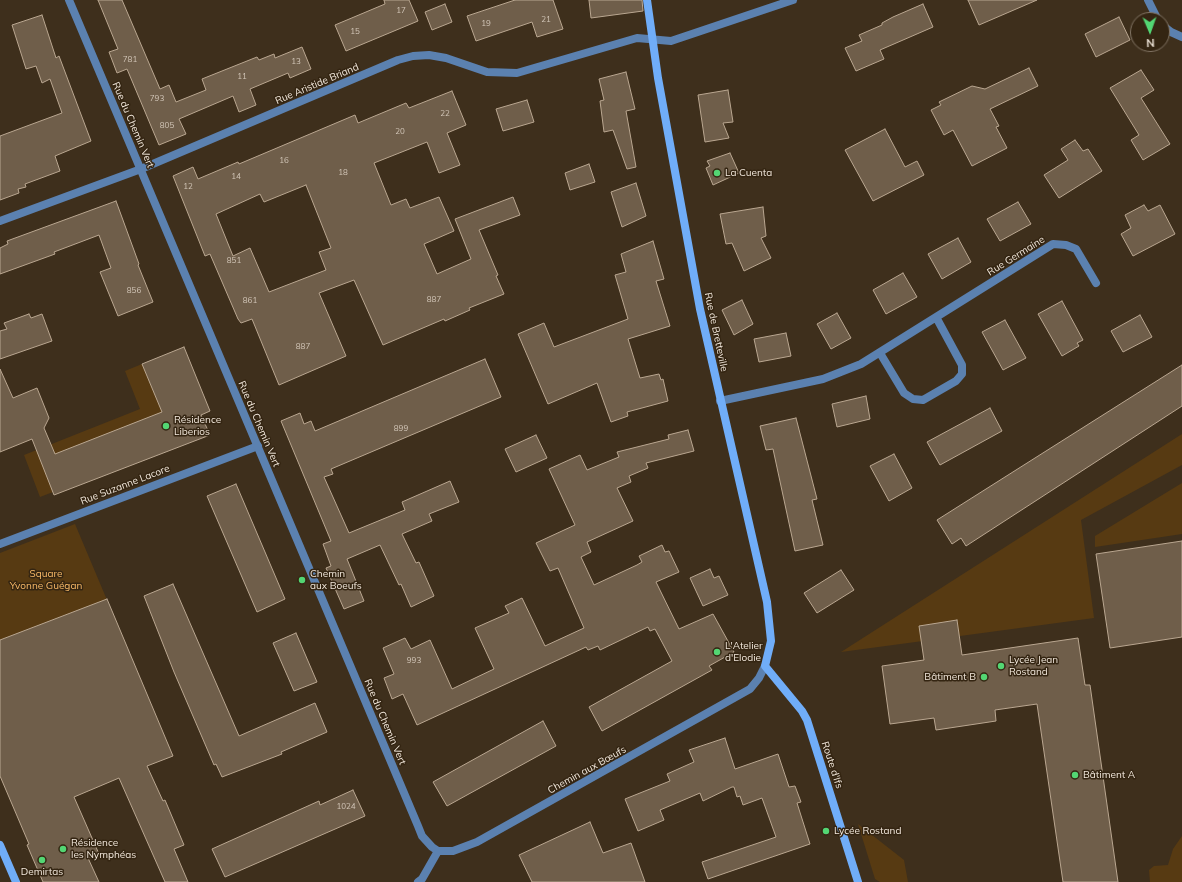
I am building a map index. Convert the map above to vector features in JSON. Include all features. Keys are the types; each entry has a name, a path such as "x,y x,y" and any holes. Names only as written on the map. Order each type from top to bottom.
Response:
{"main road":[{"name":"Rue de Bretteville","path":"647,0 652,39 700,309 767,602 771,642 765,666"},
{"name":"Route d'Ifs","path":"765,666 802,711 807,720 858,882"},
{"path":"0,845 16,882"}],"street":[{"name":"Rue du Chemin Vert","path":"69,0 418,826 427,842 438,851"},
{"name":"Rue Aristide Briand","path":"0,221 141,169 398,60 413,56 429,56 446,58 487,72 517,73 637,38 671,42 793,0"},
{"path":"1148,0 1154,12"},
{"path":"1170,31 1182,37"},
{"name":"Rue Germaine","path":"720,401 823,379 850,370 880,353 1053,244 1066,245 1076,249 1096,283"},
{"path":"880,353 904,393 913,398 923,400 956,381 962,374 962,364 936,318"},
{"name":"Rue Suzanne Lacore","path":"0,544 258,446"},
{"name":"Chemin aux Bœufs","path":"438,851 453,851 477,842 740,695 750,689 759,678 765,666"},
{"path":"418,882 422,879 438,851"}],"green space":[{"path":"142,364 162,412 53,492 40,497 24,455 140,409 125,371"},
{"path":"1182,434 1182,465 1081,520 1094,618 841,652"},
{"path":"1182,483 1182,534 1095,547 1095,536"},
{"name":"Square Yvonne Guégan","path":"75,524 107,600 0,640 0,553"},
{"path":"858,824 904,860 908,882 880,882 875,879"},
{"path":"1182,836 1182,882 1150,882 1149,870 1154,866 1168,865 1173,849"}],"building":[{"path":"98,0 122,0 160,89 169,85 176,102 206,90 202,79 257,57 259,60 274,54 275,58 302,47 311,69 290,78 288,73 250,89 256,105 239,112 233,96 179,119 186,134 159,145 127,69 117,73 109,52 118,49"},
{"path":"384,0 409,0 418,21 346,51 335,25 385,4"},
{"path":"515,0 553,0 563,29 537,37 532,22 476,41 467,16"},
{"path":"589,0 642,0 643,11 591,18"},
{"path":"968,0 1037,0 979,25"},
{"path":"445,4 452,22 432,30 425,12"},
{"path":"923,4 933,27 880,50 884,59 856,71 845,48 862,41 859,35 882,25 882,23 893,17"},
{"path":"42,15 56,58 59,56 91,141 55,156 60,171 25,184 26,187 18,189 19,193 0,200 0,136 62,113 50,79 42,83 36,66 26,69 12,25"},
{"path":"1119,17 1130,40 1096,57 1085,34"},
{"path":"1029,68 1038,86 990,109 999,126 996,127 1007,148 972,166 953,130 944,135 931,110 941,105 939,102 972,86 985,89"},
{"path":"1141,70 1154,90 1141,98 1170,144 1143,160 1131,140 1139,135 1110,88"},
{"path":"626,72 635,109 626,111 636,167 627,169 613,130 604,132 600,101 604,100 599,79"},
{"path":"728,90 733,122 723,123 729,138 705,142 698,95"},
{"path":"452,91 466,125 447,133 460,165 439,173 427,142 374,163 391,205 406,199 410,208 439,197 454,231 424,244 437,274 471,259 455,219 513,197 520,215 479,230 498,275 496,276 504,294 469,308 470,310 445,321 444,319 383,345 354,280 319,293 346,356 279,385 252,319 241,323 238,319 210,254 205,256 173,176 193,167 198,179 238,162 239,164 355,115 358,123 406,103 409,108","holes":["306,185 331,248 319,252 326,270 269,292 250,248 233,256 216,214 260,194 264,202"]},
{"path":"527,100 534,122 503,131 496,109"},
{"path":"885,129 905,167 917,161 924,175 873,201 845,150"},
{"path":"1075,140 1083,151 1088,149 1102,171 1059,198 1044,175 1068,160 1061,149"},
{"path":"730,153 739,173 713,185 706,168 710,166 707,161"},
{"path":"589,164 595,182 570,190 565,173"},
{"path":"636,183 646,216 622,227 611,192"},
{"path":"116,201 139,264 138,265 153,302 118,316 100,272 111,268 99,235 54,252 55,254 0,274 0,248 8,244 7,241"},
{"path":"1018,202 1031,224 1000,241 987,219"},
{"path":"1144,205 1148,211 1160,205 1175,234 1133,256 1121,234 1131,228 1125,215"},
{"path":"763,207 766,236 761,238 771,258 744,271 732,243 726,244 720,214"},
{"path":"958,238 971,262 942,279 928,254"},
{"path":"653,241 664,279 656,281 670,326 628,339 640,378 659,374 661,380 663,379 668,401 627,412 628,416 611,422 597,383 548,404 518,334 544,323 554,347 628,319 615,275 626,272 621,254"},
{"path":"903,273 917,297 886,314 873,290"},
{"path":"742,300 753,324 734,335 722,310"},
{"path":"1062,301 1083,340 1077,343 1079,346 1062,356 1038,314"},
{"path":"837,313 851,338 831,349 817,324"},
{"path":"29,314 31,318 42,314 52,341 0,359 0,331 7,329 4,323"},
{"path":"1140,315 1152,337 1123,352 1111,331"},
{"path":"1005,320 1026,358 1003,370 982,332"},
{"path":"786,333 791,356 759,362 754,339"},
{"name":"Résidence Liberios","path":"184,347 210,411 201,415 210,435 54,495 32,439 0,452 0,369 13,398 37,388 49,418 44,428 55,454 162,412 142,364"},
{"path":"485,359 501,397 331,469 333,474 324,477 349,533 405,510 402,502 450,481 459,502 429,514 432,521 402,534 416,563 419,562 434,596 411,607 401,584 399,585 380,545 347,559 364,601 344,609 326,568 331,566 323,544 331,541 281,421 300,413 304,424 311,421 315,431"},
{"path":"1182,365 1182,406 966,546 961,538 952,544 937,520"},
{"path":"866,396 870,419 837,427 832,404"},
{"path":"990,408 1002,431 940,465 927,442"},
{"path":"796,418 817,499 812,500 823,545 795,551 773,449 766,450 760,426"},
{"path":"688,430 694,451 646,463 648,468 629,476 631,482 617,488 633,521 587,542 591,552 581,557 594,585 637,565 642,562 639,556 662,545 665,552 669,551 679,572 656,582 679,629 713,614 734,652 709,666 712,670 602,731 589,707 672,661 655,629 650,631 648,627 600,650 598,646 588,650 586,647 417,725 403,694 392,699 384,678 394,674 383,648 405,638 411,649 430,640 452,689 494,669 475,628 509,613 505,606 522,598 545,646 584,628 558,568 550,571 536,543 575,525 549,469 580,455 587,470 619,457 617,452 669,439 668,435"},
{"path":"536,435 547,458 516,472 505,449"},
{"path":"894,454 912,488 889,501 870,466"},
{"path":"236,484 285,599 257,612 207,496"},
{"path":"1182,541 1182,637 1110,648 1096,554"},
{"path":"710,569 714,578 719,576 728,595 703,606 690,578"},
{"path":"841,570 854,590 817,613 804,593"},
{"path":"173,584 239,736 315,703 327,732 281,752 282,754 222,777 216,764 214,765 174,672 144,596"},
{"path":"107,599 173,756 147,766 163,801 165,800 184,845 174,849 188,882 165,882 119,778 74,797 99,854 88,858 99,882 43,882 27,845 29,844 0,776 0,640"},
{"path":"957,620 962,655 1078,638 1085,685 1090,685 1118,882 1063,882 1037,704 995,710 996,721 936,730 934,718 890,724 882,666 924,660 919,626"},
{"path":"296,633 317,682 294,691 273,643"},
{"path":"543,721 556,746 447,806 433,782"},
{"path":"725,738 735,769 778,754 789,787 795,786 801,802 797,803 810,844 708,879 702,862 776,837 762,798 743,805 740,796 737,797 734,787 703,801 700,793 660,810 664,820 638,831 625,799 670,781 667,774 694,762 689,750"},
{"path":"353,790 365,816 225,877 212,849 319,801 320,805"},
{"path":"590,822 603,853 631,843 645,882 532,882 519,855"}],"place":[{"name":"La Cuenta","path":"717,173"},
{"name":"Résidence Liberios","path":"166,426"},
{"name":"Chemin aux Boeufs","path":"302,580"},
{"name":"L'Atelier d'Elodie","path":"717,652"},
{"name":"Lycée Jean Rostand","path":"1001,666"},
{"name":"Bâtiment B","path":"984,677"},
{"name":"Bâtiment A","path":"1075,775"},
{"name":"Lycée Rostand","path":"826,831"},
{"name":"Résidence les Nymphéas","path":"63,849"},
{"name":"Demirtas","path":"42,860"}]}
